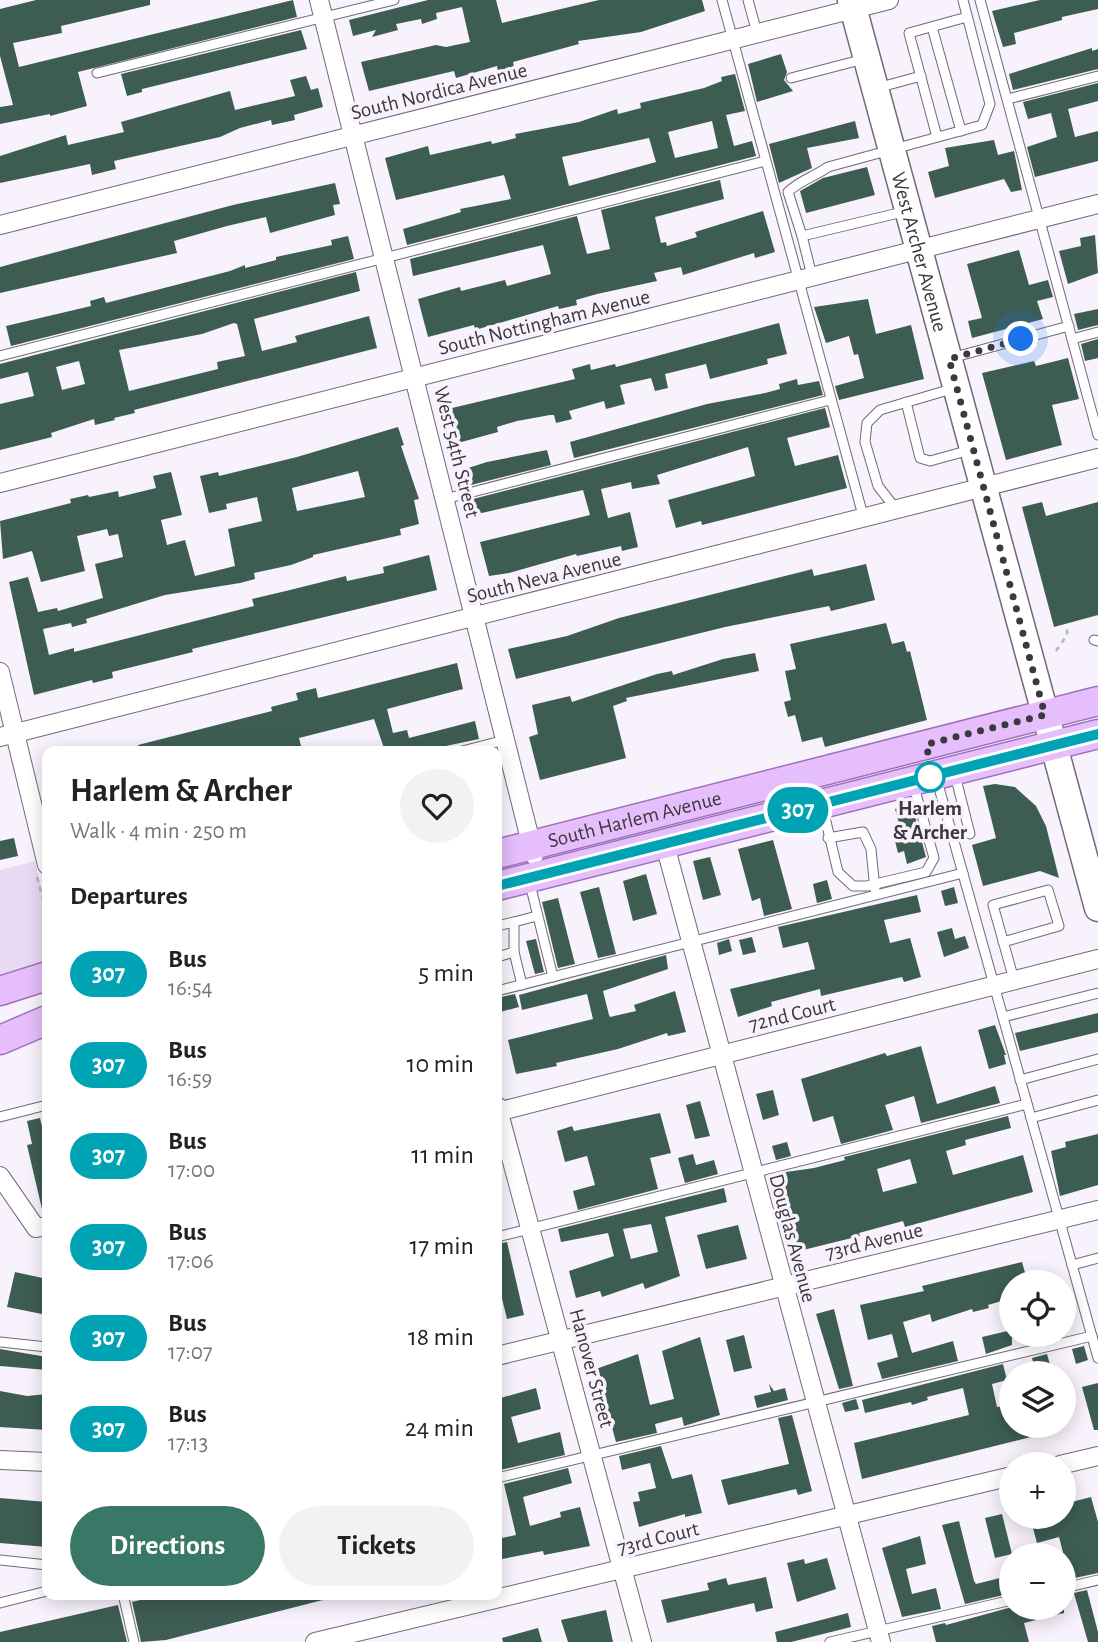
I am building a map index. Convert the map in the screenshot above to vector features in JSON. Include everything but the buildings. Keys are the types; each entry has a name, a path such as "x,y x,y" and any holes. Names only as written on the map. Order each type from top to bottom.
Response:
{"main road":[{"name":"West Archer Avenue","path":"853,5 1098,908"},
{"name":"South Harlem Avenue","path":"502,853 1098,701"},
{"name":"South Harlem Avenue","path":"502,885 1098,734"},
{"path":"0,991 42,978"},
{"path":"0,1040 42,1022"}],"street":[{"name":"South Nordica Avenue","path":"0,225 733,40 853,5 889,0"},
{"name":"West 54th Street","path":"321,9 531,845 534,877"},
{"name":"South Nottingham Avenue","path":"0,483 1098,204"},
{"name":"South Neva Avenue","path":"8,736 1098,458"},
{"path":"0,673 8,736 42,857"},
{"name":"Douglas Avenue","path":"665,845 879,1637"},
{"name":"72nd Court","path":"502,1109 1098,959"},
{"name":"Hanover Street","path":"502,1125 642,1642"},
{"path":"0,1176 42,1227"},
{"name":"73rd Avenue","path":"502,1355 1098,1210"},
{"path":"1076,1461 1098,1456"},
{"path":"0,1460 42,1461"},
{"name":"73rd Court","path":"502,1598 999,1479"},
{"name":"73rd Court","path":"315,1642 495,1600"}],"lane":[{"path":"97,73 321,9 394,0"},
{"path":"722,0 765,161 805,279 830,400 864,519"},
{"path":"748,0 757,33"},
{"path":"805,279 802,236 788,192 799,181 816,176 828,167 982,125 990,104 963,0"},
{"path":"979,0 1098,435"},
{"path":"937,137 909,33 967,17"},
{"path":"932,27 961,131"},
{"path":"791,78 867,58"},
{"path":"876,88 921,76"},
{"path":"1008,99 1098,76"},
{"path":"0,356 765,161"},
{"path":"802,236 909,210"},
{"path":"949,359 1069,327"},
{"path":"1072,339 1098,332"},
{"path":"897,510 878,486 865,432 873,414 957,387"},
{"path":"445,499 830,400"},
{"path":"906,402 920,458 930,461 973,449"},
{"path":"482,746 505,740"},
{"path":"934,776 970,834"},
{"path":"934,776 1098,1358"},
{"path":"822,804 838,872 853,886 874,885 926,872 934,862 934,776"},
{"path":"828,838 863,832 871,849 876,895"},
{"path":"502,990 963,873"},
{"path":"534,877 537,916 553,977"},
{"path":"1003,942 1059,926 1048,890 993,905 1003,942 1014,980"},
{"path":"502,925 537,916"},
{"path":"514,922 514,953 522,985"},
{"path":"502,956 514,953"},
{"path":"1003,1017 1098,993"},
{"path":"1020,1080 1098,1059"},
{"path":"1031,1118 1098,1100"},
{"path":"502,1236 1027,1104"},
{"path":"0,1117 42,1106"},
{"path":"1072,1265 1098,1258"},
{"path":"502,1477 1092,1336"},
{"path":"0,1342 42,1346"},
{"path":"0,1560 42,1564"},
{"path":"1076,1585 1098,1580"},
{"path":"0,1603 42,1592"},
{"path":"124,1600 134,1642"},
{"path":"830,1642 879,1637 999,1604"}],"path":[{"path":"1056,651 1067,635 1067,625"}],"shaded area":[{"path":"35,861 42,891 42,961 0,977 0,870"}],"bus line":[{"name":"307","path":"502,885 1098,734"}],"place":[{"name":"Harlem & Archer","path":"930,777"}],"route":[{"path":"930,777 927,744 1045,715 949,359 1021,339"}]}
